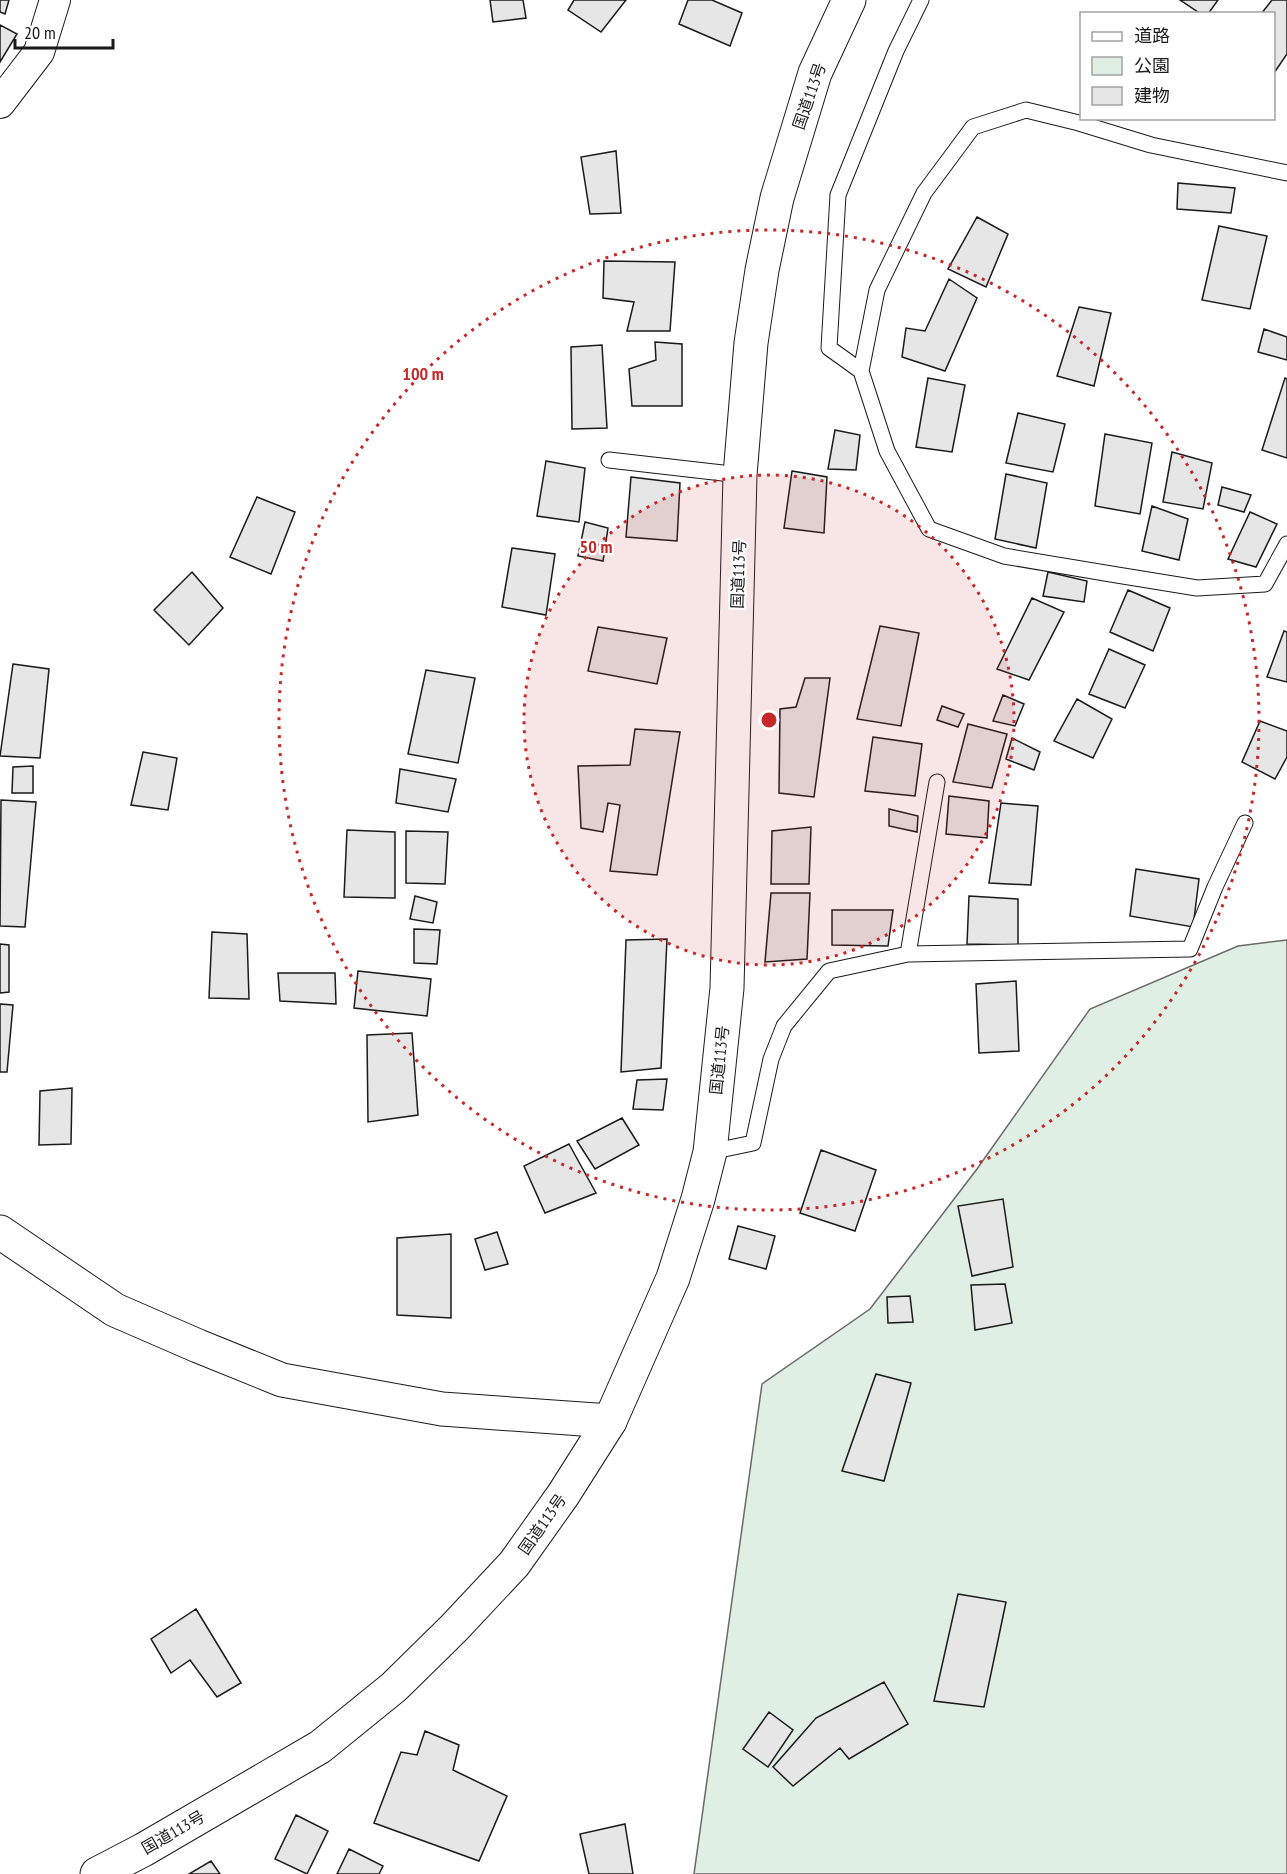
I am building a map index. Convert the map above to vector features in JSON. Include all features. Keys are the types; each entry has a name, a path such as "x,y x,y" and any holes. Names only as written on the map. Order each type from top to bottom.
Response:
{"main road":[{"name":"国道113号","path":"97,1874 143,1850 320,1747 394,1687 454,1628 514,1564 563,1496 610,1421 674,1278 710,1152 727,988 740,475 751,343 762,270 777,198 815,73 849,0"},
{"path":"0,1232 115,1311 282,1380 442,1409 610,1421"}],"street":[{"path":"0,103 39,52 55,0"}],"lane":[{"path":"861,371 829,348 838,195 896,51 921,0"},
{"path":"1287,173 1151,145 1026,110 973,127 924,193 877,290 861,371 887,451 929,529 1004,556 1197,588 1265,584 1287,544"},
{"path":"609,460 740,475"},
{"path":"908,954 937,782"},
{"path":"710,1152 753,1143 771,1059 784,1026 829,971 908,954 1190,949 1215,887 1245,823"}],"green space":[{"path":"1287,940 1287,1874 694,1874 762,1384 870,1309 977,1169 1090,1009 1238,946"}],"building":[{"path":"0,0 9,0 5,14 0,12"},
{"path":"490,0 523,0 526,18 493,22"},
{"path":"574,0 626,0 601,32 568,10"},
{"path":"688,0 712,0 742,13 730,46 679,24"},
{"path":"1180,0 1218,0 1209,12 1198,12"},
{"path":"1272,0 1287,0 1287,54 1275,72 1275,12 1263,12"},
{"path":"0,25 17,34 0,62"},
{"path":"616,151 621,213 590,214 581,157"},
{"path":"1178,183 1235,188 1231,213 1177,209"},
{"path":"977,217 1008,234 986,287 948,269"},
{"path":"1219,226 1267,236 1250,309 1202,300"},
{"path":"604,261 675,262 670,331 627,331 634,302 603,298"},
{"path":"949,279 977,298 945,371 902,357 906,328 925,331"},
{"path":"1079,307 1111,313 1094,386 1057,376"},
{"path":"1264,329 1287,337 1287,360 1258,352"},
{"path":"655,342 682,344 682,406 632,406 629,369 656,360"},
{"path":"602,345 607,428 572,429 571,347"},
{"path":"928,378 965,385 952,452 916,447"},
{"path":"1285,378 1287,379 1287,458 1262,450"},
{"path":"1018,413 1065,424 1053,472 1006,463"},
{"path":"835,430 860,435 856,470 828,469"},
{"path":"1105,434 1152,443 1140,514 1095,506"},
{"path":"1172,452 1212,463 1203,509 1163,502"},
{"path":"546,461 585,468 579,522 537,516"},
{"path":"792,471 827,477 824,533 784,528"},
{"path":"1006,474 1047,483 1036,548 995,539"},
{"path":"631,477 680,483 677,541 626,537"},
{"path":"1222,487 1251,495 1244,512 1218,505"},
{"path":"257,497 295,512 271,574 230,557"},
{"path":"1152,506 1188,519 1179,560 1142,551"},
{"path":"1250,512 1277,524 1256,567 1228,559"},
{"path":"585,522 608,528 603,561 578,556"},
{"path":"512,548 555,554 546,615 502,607"},
{"path":"192,572 223,608 189,645 154,610"},
{"path":"1048,572 1087,581 1084,602 1043,596"},
{"path":"1128,590 1170,608 1153,651 1110,632"},
{"path":"1032,598 1064,612 1029,680 997,669"},
{"path":"880,626 919,633 901,726 857,719"},
{"path":"598,627 667,638 657,684 588,671"},
{"path":"1284,631 1287,632 1287,682 1267,677"},
{"path":"1109,649 1145,665 1125,708 1089,694"},
{"path":"13,664 49,669 40,758 0,756"},
{"path":"426,670 475,678 458,763 408,754"},
{"path":"805,678 830,678 814,797 779,793 780,709 796,707"},
{"path":"1003,695 1024,704 1015,726 993,721"},
{"path":"1077,699 1112,719 1093,758 1054,741"},
{"path":"942,706 964,714 958,727 937,720"},
{"path":"1260,721 1287,731 1287,757 1275,779 1242,762"},
{"path":"968,724 1007,734 992,788 953,782"},
{"path":"635,729 680,732 657,875 610,871 620,805 608,803 603,832 581,828 578,766 630,765"},
{"path":"873,737 922,744 915,796 865,791"},
{"path":"1012,738 1040,752 1034,770 1006,759"},
{"path":"143,752 177,758 168,810 131,805"},
{"path":"33,766 33,793 12,793 13,767"},
{"path":"400,769 456,779 448,812 396,803"},
{"path":"949,796 989,801 987,838 946,834"},
{"path":"1,800 36,802 25,927 0,926"},
{"path":"1001,803 1038,806 1031,885 989,883"},
{"path":"889,809 918,816 917,832 889,826"},
{"path":"811,827 809,884 771,884 772,831"},
{"path":"347,830 395,832 395,898 344,897"},
{"path":"406,831 448,832 445,884 406,883"},
{"path":"1136,869 1199,879 1193,927 1130,916"},
{"path":"771,893 810,893 807,959 765,962"},
{"path":"415,896 437,902 433,923 410,919"},
{"path":"969,896 1018,899 1018,945 967,944"},
{"path":"832,910 893,910 888,946 832,945"},
{"path":"414,929 440,930 437,964 414,963"},
{"path":"212,932 247,934 249,999 209,998"},
{"path":"667,939 661,1068 621,1072 626,940"},
{"path":"0,944 9,945 9,992 0,993"},
{"path":"358,971 431,979 427,1016 354,1008"},
{"path":"278,973 335,973 336,1004 280,1001"},
{"path":"1016,981 1019,1051 979,1053 976,984"},
{"path":"0,1004 13,1005 7,1072 0,1072"},
{"path":"412,1033 418,1115 368,1122 367,1035"},
{"path":"667,1079 663,1110 633,1109 637,1080"},
{"path":"72,1088 71,1144 39,1145 40,1091"},
{"path":"622,1118 639,1145 595,1169 577,1141"},
{"path":"569,1144 596,1193 545,1213 524,1166"},
{"path":"821,1150 876,1170 855,1231 800,1213"},
{"path":"1003,1199 1013,1267 972,1276 958,1206"},
{"path":"738,1226 775,1236 766,1269 729,1259"},
{"path":"497,1232 508,1264 485,1270 475,1239"},
{"path":"451,1234 451,1318 397,1315 397,1238"},
{"path":"1005,1284 1012,1323 975,1330 971,1285"},
{"path":"910,1296 913,1322 888,1323 887,1297"},
{"path":"876,1374 911,1383 884,1481 842,1471"},
{"path":"958,1594 1006,1602 984,1707 934,1701"},
{"path":"196,1609 241,1683 217,1697 190,1660 171,1673 151,1639"},
{"path":"884,1682 908,1724 849,1759 840,1748 793,1786 773,1767 816,1718"},
{"path":"769,1712 793,1730 768,1767 743,1749"},
{"path":"425,1731 459,1745 453,1770 507,1796 479,1861 374,1823 401,1752 417,1755"},
{"path":"296,1815 328,1831 307,1874 275,1859"},
{"path":"625,1824 633,1874 589,1874 580,1834"},
{"path":"349,1849 383,1866 379,1874 337,1874"},
{"path":"211,1861 220,1874 189,1874"}]}
